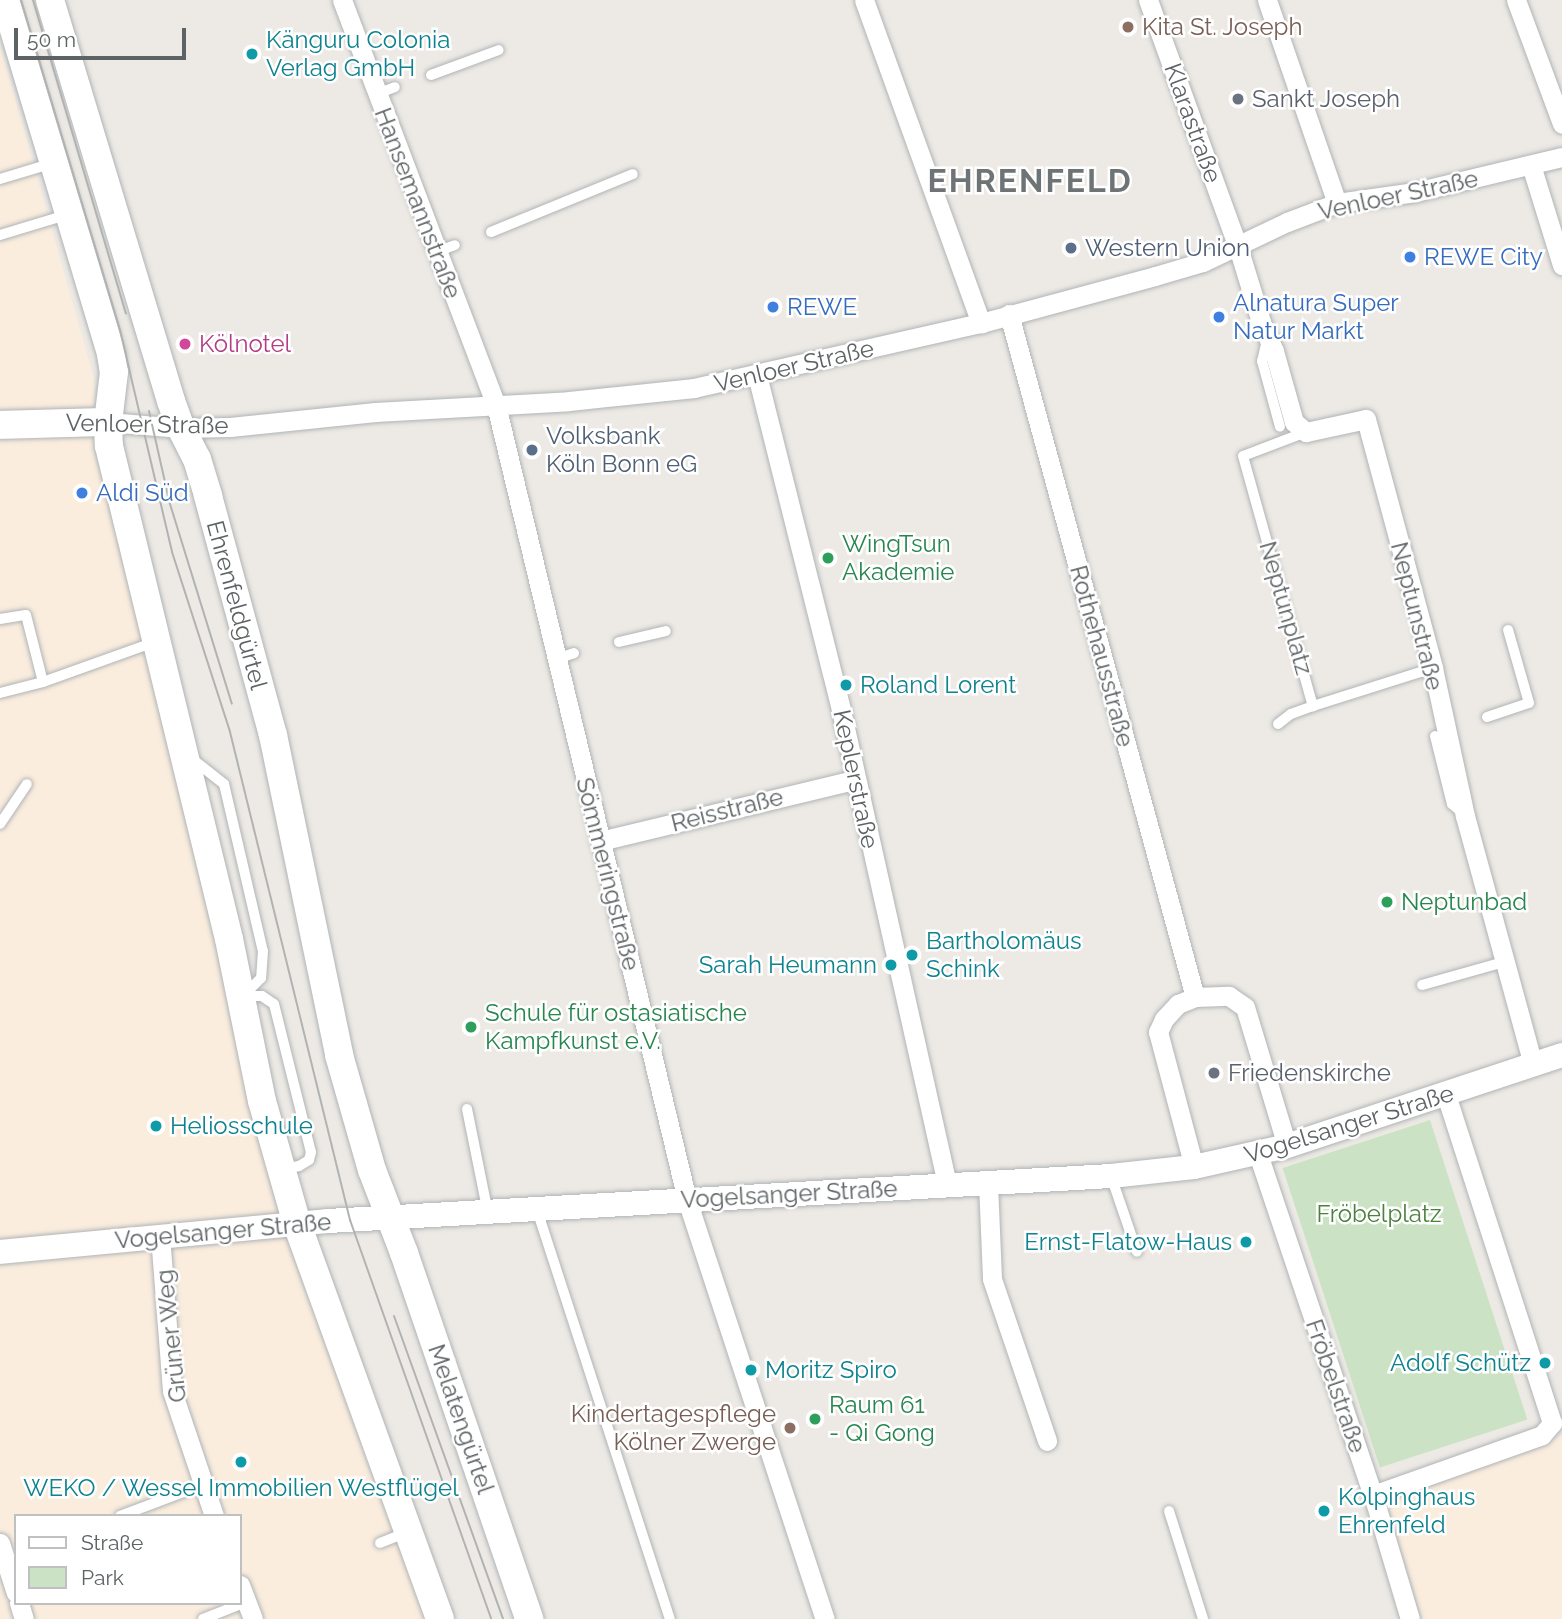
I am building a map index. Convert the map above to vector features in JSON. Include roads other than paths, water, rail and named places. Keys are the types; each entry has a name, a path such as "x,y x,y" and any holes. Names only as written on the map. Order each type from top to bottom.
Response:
{"main road":[{"path":"5,0 114,372 108,422 109,446 243,996 260,1092 297,1224 440,1619"},
{"name":"Ehrenfeldgürtel","path":"50,0 181,428 197,459 269,722 339,1055 372,1170 391,1220"},
{"name":"Venloer Straße","path":"0,425 108,422"},
{"name":"Melatengürtel","path":"391,1220 529,1619"}],"street":[{"name":"Hansemannstraße","path":"342,0 386,90 425,198 435,252 496,404"},
{"path":"864,0 981,323"},
{"name":"Klarastraße","path":"1148,0 1238,247"},
{"path":"1267,0 1337,203"},
{"path":"1516,0 1562,124"},
{"name":"Venloer Straße","path":"108,422 181,428 230,427 375,412 632,396 694,388 981,323 1155,276 1238,247 1287,222 1337,203 1415,192 1562,157"},
{"path":"1531,165 1562,265"},
{"path":"1238,247 1267,340 1274,351 1294,422 1306,432"},
{"name":"Rothehausstraße","path":"1009,314 1195,998"},
{"name":"Keplerstraße","path":"757,375 841,710 854,779 947,1185"},
{"name":"Sömmeringstraße","path":"496,404 565,656 600,841 687,1200 825,1619"},
{"name":"Neptunstraße","path":"1306,432 1366,419 1433,668 1465,816 1533,1065"},
{"name":"Reisstraße","path":"600,841 854,779"},
{"path":"1194,1167 1158,1032 1164,1019 1178,1004 1195,998 1229,996 1245,1007 1287,1146"},
{"name":"Vogelsanger Straße","path":"0,1252 297,1224 1111,1176 1194,1167 1287,1146 1562,1055"},
{"path":"1373,1495 1542,1436 1552,1423 1446,1094"},
{"name":"Fröbelstraße","path":"1258,1154 1373,1495 1410,1619"},
{"path":"988,1183 992,1279 1047,1441"},
{"name":"Grüner Weg","path":"160,1235 172,1391 213,1514"},
{"path":"2,1553 14,1593"}],"lane":[{"path":"431,75 499,50"},
{"path":"0,179 53,163"},
{"path":"491,232 633,174"},
{"path":"0,235 68,214"},
{"path":"435,252 455,245"},
{"path":"1267,340 1262,361 1280,427"},
{"name":"Neptunplatz","path":"1306,432 1243,456 1313,706 1433,668"},
{"path":"0,619 26,615 43,682"},
{"path":"1487,717 1529,703 1508,630"},
{"path":"619,642 666,631"},
{"path":"0,693 43,682 128,649 156,635"},
{"path":"1278,724 1291,714 1313,706"},
{"path":"0,824 27,785"},
{"path":"1422,985 1504,962"},
{"path":"467,1109 488,1213"},
{"path":"1111,1176 1137,1252"},
{"path":"537,1209 670,1619"},
{"path":"125,1514 202,1485"},
{"path":"1169,1511 1203,1619"},
{"path":"380,1543 408,1532"},
{"path":"203,1619 238,1605"}],"tram line":[{"path":"21,0 120,330 172,552 230,732 350,1220 491,1619"},
{"path":"33,0 126,313"},
{"path":"149,411 170,504 232,704"},
{"path":"394,1316 503,1619"}],"place":[{"name":"Kita St. Joseph","path":"1128,27"},
{"name":"Känguru Colonia Verlag GmbH","path":"252,54"},
{"name":"Sankt Joseph","path":"1238,99"},
{"name":"Western Union","path":"1071,248"},
{"name":"REWE City","path":"1410,257"},
{"name":"REWE","path":"773,307"},
{"name":"Alnatura Super Natur Markt","path":"1219,317"},
{"name":"Kölnotel","path":"185,344"},
{"name":"Volksbank Köln Bonn eG","path":"532,450"},
{"name":"Aldi Süd","path":"82,493"},
{"name":"WingTsun Akademie","path":"828,558"},
{"name":"Roland Lorent","path":"846,685"},
{"name":"Neptunbad","path":"1387,902"},
{"name":"Bartholomäus Schink","path":"912,955"},
{"name":"Sarah Heumann","path":"891,965"},
{"name":"Schule für ostasiatische Kampfkunst e.V.","path":"471,1027"},
{"name":"Friedenskirche","path":"1214,1073"},
{"name":"Heliosschule","path":"156,1126"},
{"name":"Ernst-Flatow-Haus","path":"1246,1242"},
{"name":"Adolf Schütz","path":"1545,1363"},
{"name":"Moritz Spiro","path":"751,1370"},
{"name":"Raum 61 - Qi Gong","path":"815,1419"},
{"name":"Kindertagespflege Kölner Zwerge","path":"790,1428"},
{"name":"WEKO / Wessel Immobilien Westflügel","path":"241,1462"},
{"name":"Kolpinghaus Ehrenfeld","path":"1324,1511"}],"district":[{"name":"EHRENFELD","path":"1030,181"}],"park label":[{"name":"Fröbelplatz","path":"1379,1214"}]}
